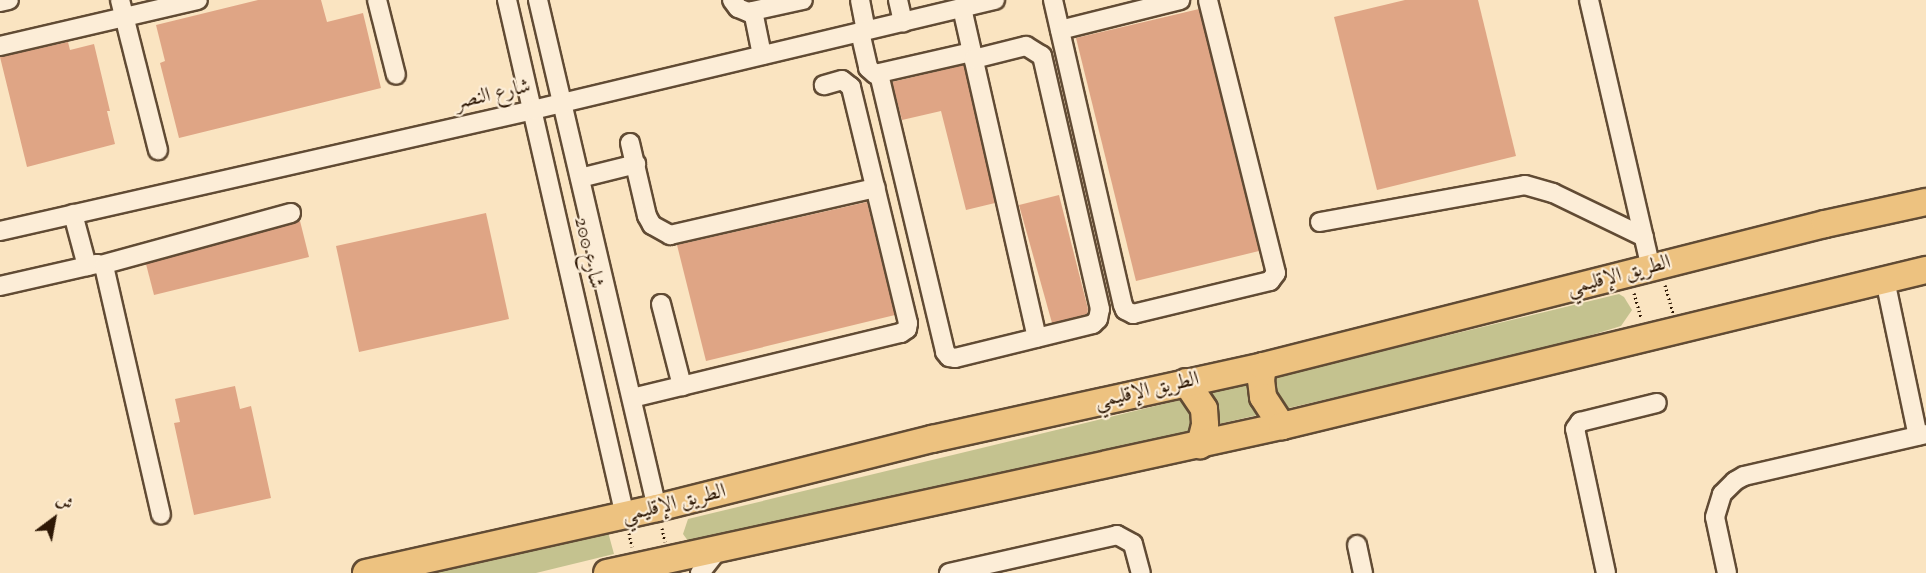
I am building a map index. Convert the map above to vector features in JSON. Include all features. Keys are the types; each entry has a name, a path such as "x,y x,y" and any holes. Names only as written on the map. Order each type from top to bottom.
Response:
{"highway":[{"name":"الطريق الإقليمي","path":"366,573 625,516 932,440 1263,366 1646,269 1926,202"},
{"path":"607,573 1200,445 1926,270"},
{"path":"1263,366 1261,380 1263,397 1282,426"},
{"path":"1186,382 1204,409 1205,425 1200,445"}],"street":[{"path":"0,2 9,0"},
{"path":"0,46 123,9 198,0"},
{"path":"377,0 396,75"},
{"name":"شارع 200","path":"507,0 625,516"},
{"name":"شارع 200","path":"538,0 657,508"},
{"path":"732,0 742,11 753,11 803,0"},
{"path":"860,0 868,68 879,74 1026,46 1037,50 1042,56 1100,309 1098,319 1092,324 955,358 947,355 879,74"},
{"path":"898,0 903,22"},
{"name":"شارع النصر","path":"0,231 533,110 995,0"},
{"path":"1053,0 1123,305 1130,313 1270,281 1276,273 1208,0"},
{"path":"1060,30 1180,0"},
{"path":"1589,0 1644,237 1646,269"},
{"path":"962,8 1037,338"},
{"path":"123,9 158,150"},
{"path":"753,11 762,55"},
{"path":"632,399 901,333 907,329 908,323 851,87 842,80 824,85"},
{"path":"630,143 647,216 652,225 670,235 876,188"},
{"path":"580,178 636,164"},
{"path":"1320,222 1525,185 1552,193 1644,237"},
{"path":"0,286 94,265 291,213"},
{"path":"73,214 94,265 106,272 162,515"},
{"path":"1727,573 1715,517 1722,494 1735,481 1744,476 1922,435 1885,280"},
{"path":"661,304 682,386"},
{"path":"1606,573 1575,429 1580,422 1657,403"},
{"path":"950,573 1117,535 1133,544 1142,573"},
{"path":"1357,545 1364,573"},
{"path":"700,573 719,549"}],"path":[{"path":"1646,269 1677,330"},
{"path":"1646,269 1646,337"},
{"path":"657,508 669,560"},
{"path":"625,516 637,567"}],"shaded area":[{"path":"1619,294 1624,297 1632,310 1621,326 1546,349 691,545 683,534 688,519"},
{"path":"608,532 614,554 536,573 430,573"}],"building":[{"path":"258,0 321,0 327,22 363,13 381,88 179,138 160,63 165,61 156,25"},
{"path":"1405,0 1478,0 1516,156 1377,190 1334,17"},
{"path":"1199,9 1259,251 1136,281 1076,38"},
{"path":"68,42 70,50 94,44 110,111 107,111 115,144 27,167 0,57"},
{"path":"964,65 995,203 966,210 941,111 902,120 892,82"},
{"path":"1059,195 1088,309 1087,314 1052,323 1019,205"},
{"path":"867,202 895,315 706,361 677,245"},
{"path":"486,213 509,319 359,352 336,246"},
{"path":"300,221 309,257 154,295 146,264"},
{"path":"235,386 240,409 251,406 271,498 194,515 174,423 180,422 175,399"}]}
